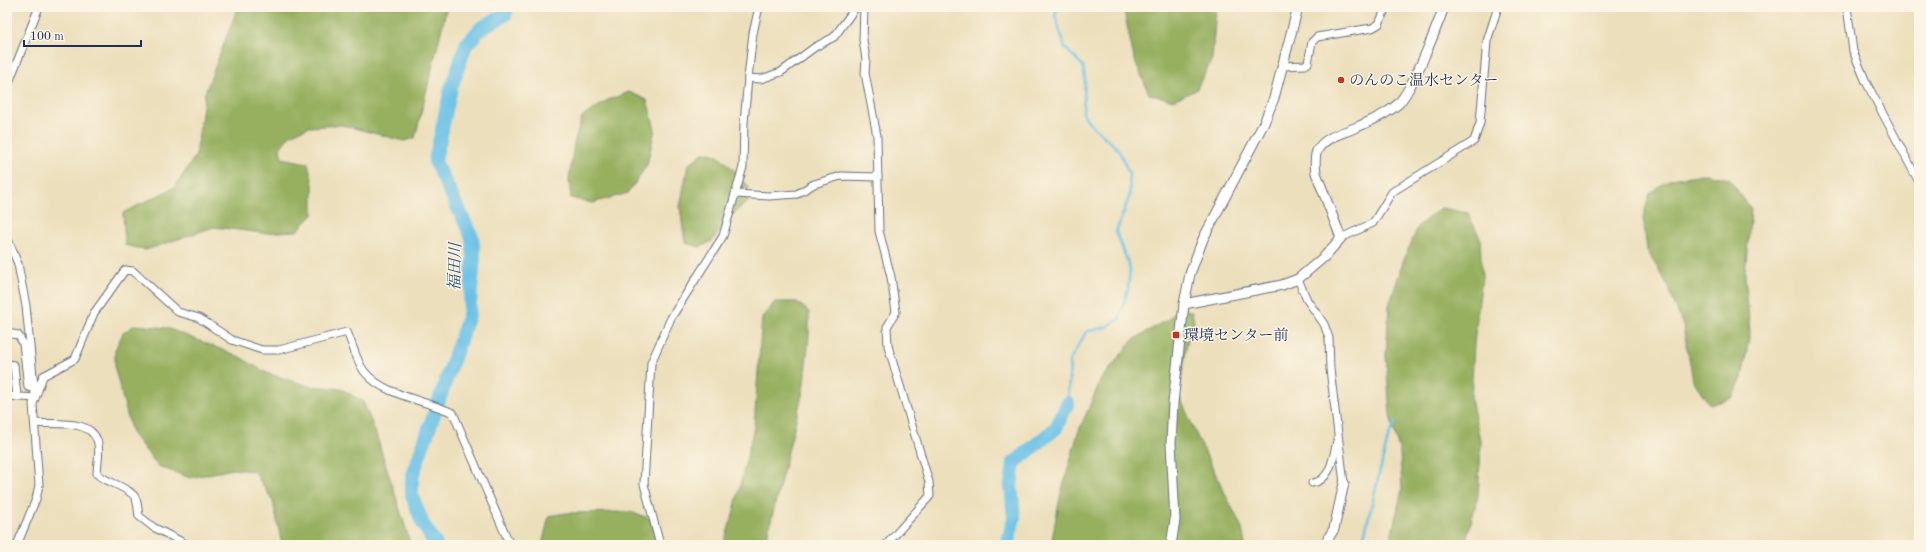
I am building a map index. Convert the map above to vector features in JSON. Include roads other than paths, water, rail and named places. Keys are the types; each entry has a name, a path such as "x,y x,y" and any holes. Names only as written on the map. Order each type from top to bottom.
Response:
{"street":[{"path":"7,87 39,7"},
{"path":"660,545 644,484 651,363 671,318 723,236 743,167 744,123 748,78 753,33 759,7"},
{"path":"748,78 761,79 781,72 815,47 834,37 843,27 856,7"},
{"path":"864,7 863,40 866,59 865,74 876,136 879,231 891,277 896,312 887,327 888,346 929,482 930,496 886,545"},
{"path":"1171,545 1175,520 1171,443 1173,403 1184,304 1190,274 1203,239 1264,123 1274,98 1298,7"},
{"path":"1283,66 1304,65 1308,63 1312,42 1317,37 1372,28 1379,24 1386,7"},
{"path":"1341,238 1316,173 1315,162 1317,150 1323,142 1379,116 1398,104 1415,74 1444,7"},
{"path":"1184,304 1282,285 1298,279 1324,257 1341,238 1373,224 1392,192 1474,140 1480,123 1487,41 1498,7"},
{"path":"1847,7 1853,51 1866,82 1919,182"},
{"path":"735,194 769,196 797,194 814,184 841,176 878,177"},
{"path":"7,237 18,264 26,306 35,398"},
{"path":"17,545 36,499 39,485 34,404 43,376 75,359 94,313 125,270 133,270 178,312 199,318 232,340 262,350 279,350 347,332 364,371 376,382 400,394 453,413 510,545"},
{"path":"1298,279 1308,300 1324,324 1329,338 1330,369 1344,483 1334,529 1324,545"},
{"path":"7,333 18,335 23,343 28,387 34,389"},
{"path":"7,364 14,365 17,397"},
{"path":"7,396 35,398"},
{"path":"36,423 80,426 91,430 98,441 97,474 106,481 128,491 136,498 139,516 154,527 188,545"},
{"path":"1312,483 1318,483 1325,477 1338,437"}],"waterway":[{"name":"福田川","path":"436,545 423,524 412,496 412,477 469,315 474,257 472,237 435,161 451,88 466,45 481,28 505,15 507,7"},
{"path":"1058,7 1055,15 1065,48 1083,66 1085,79 1083,113 1090,124 1118,149 1129,173 1130,195 1116,232 1130,269 1128,289 1119,319 1106,327 1086,332 1070,360 1068,403"},
{"path":"1007,545 1014,518 1011,485 1014,463 1056,428 1068,403"},
{"path":"1362,545 1388,438 1395,423"}],"place":[{"name":"のんのこ温水センター","path":"1341,80"},
{"name":"環境センター前","path":"1176,335"}]}
